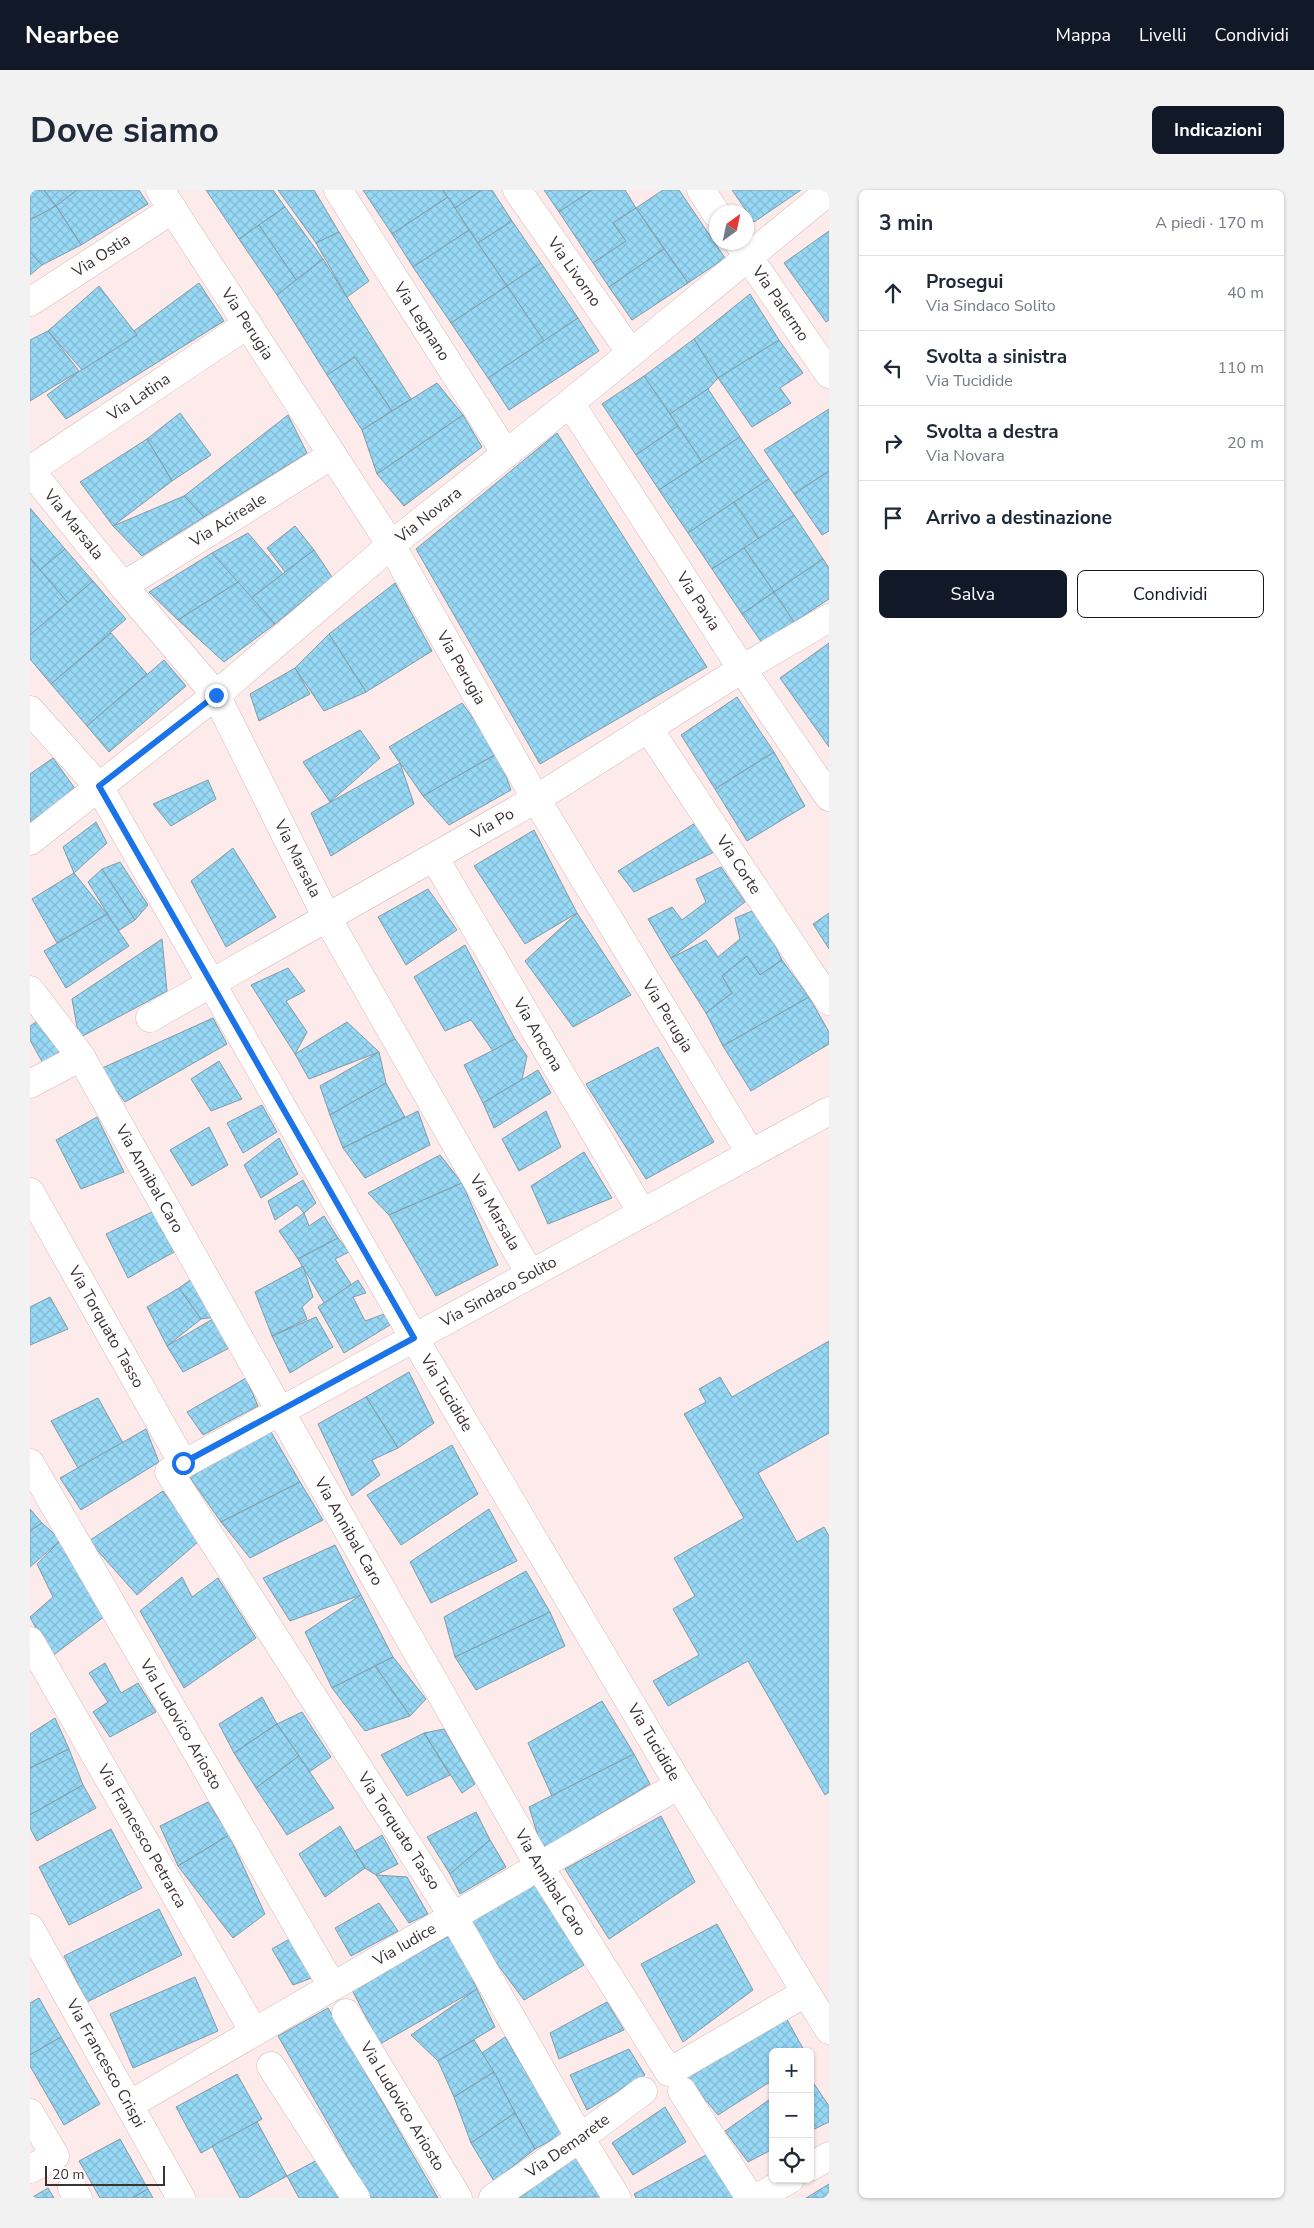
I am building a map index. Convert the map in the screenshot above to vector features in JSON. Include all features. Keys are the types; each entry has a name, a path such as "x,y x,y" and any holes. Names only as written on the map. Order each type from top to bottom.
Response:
{"street":[{"name":"Via Legnano","path":"338,190 506,454"},
{"name":"Via Livorno","path":"517,190 631,354"},
{"path":"700,190 710,205"},
{"name":"Via Novara","path":"754,242 829,191"},
{"name":"Via Ostia","path":"30,302 167,200"},
{"name":"Via Perugia","path":"167,200 391,545 536,799 751,1154"},
{"name":"Via Novara","path":"30,841 216,695 391,545 631,354 743,250"},
{"name":"Via Palermo","path":"743,250 829,374"},
{"name":"Via Latina","path":"30,470 248,324"},
{"name":"Via Pavia","path":"570,403 742,669 829,797"},
{"name":"Via Acireale","path":"123,586 332,454"},
{"name":"Via Marsala","path":"30,470 123,586 216,695 327,918 530,1274"},
{"name":"Via Po","path":"150,1018 536,799 742,669 829,618"},
{"name":"Via Tucidide","path":"30,710 99,786 414,1338 679,1785 829,2030"},
{"name":"Via Corte","path":"648,728 829,1001"},
{"name":"Via Ancona","path":"434,857 642,1213"},
{"name":"Via Annibal Caro","path":"30,990 82,1057 280,1411 540,1866 750,2198"},
{"path":"30,1084 82,1057"},
{"name":"Via Sindaco Solito","path":"176,1467 829,1111"},
{"name":"Via Torquato Tasso","path":"30,1192 176,1467 453,1916 580,2138 617,2198"},
{"name":"Via Ludovico Ariosto","path":"30,1463 332,1986"},
{"name":"Via Francesco Petrarca","path":"30,1641 254,2032"},
{"name":"Via Iudice","path":"129,2105 679,1785"},
{"name":"Via Francesco Crispi","path":"30,1928 181,2198"},
{"path":"675,2082 805,1993"},
{"name":"Via Ludovico Ariosto","path":"346,2013 458,2198"},
{"path":"271,2066 356,2198"},
{"name":"Via Demarete","path":"492,2198 643,2092"},
{"path":"30,2114 54,2156 30,2169"},
{"path":"814,2165 829,2156"},
{"path":"758,2198 783,2183"}],"building":[{"path":"30,190 44,190 56,206 30,220"},
{"path":"44,190 77,190 56,206"},
{"path":"77,190 139,190 148,204 81,245 56,206"},
{"path":"206,190 273,190 285,207 239,239"},
{"path":"278,190 314,190 339,232 316,243"},
{"path":"363,190 443,190 448,197 392,234"},
{"path":"443,190 482,190 455,208"},
{"path":"482,190 492,190 512,221 478,243 455,208"},
{"path":"544,190 592,190 559,212"},
{"path":"592,190 625,190 636,208 613,223 626,241 593,263 559,212"},
{"path":"663,190 679,190 709,234 709,250 720,250 725,258 688,283 636,208"},
{"path":"732,190 801,190 754,222 754,205 742,205"},
{"path":"448,197 469,230 413,267 392,234"},
{"path":"56,206 81,245 42,265 30,252 30,220"},
{"path":"285,207 323,259 296,280 259,225"},
{"path":"636,208 664,249 609,287 593,263 626,241 613,223"},
{"path":"512,221 541,263 507,286 478,243"},
{"path":"259,225 296,280 277,295 239,239"},
{"path":"469,230 507,286 451,323 413,267"},
{"path":"829,231 829,320 826,322 784,263"},
{"path":"339,232 369,281 347,297 316,243"},
{"path":"664,249 688,283 632,320 609,287"},
{"path":"30,252 42,265 30,275"},
{"path":"323,259 411,399 392,411 355,357 327,375 277,295"},
{"path":"541,263 578,318 544,341 507,286"},
{"path":"199,283 224,321 66,419 47,395"},
{"path":"99,286 137,335 82,370 48,331"},
{"path":"507,286 544,341 488,378 451,323"},
{"path":"750,294 779,340 718,378 694,339"},
{"path":"578,318 599,351 509,410 488,378"},
{"path":"48,331 79,371 30,401 30,340"},
{"path":"694,339 718,378 708,389 670,414 644,376"},
{"path":"779,340 803,373 780,388 791,403 752,427 718,378"},
{"path":"355,357 392,411 362,430 327,375"},
{"path":"644,376 678,426 636,455 602,404"},
{"path":"437,383 463,415 377,474 362,430"},
{"path":"708,389 740,437 702,462 670,414"},
{"path":"829,409 829,471 794,494 764,450"},
{"path":"180,413 211,455 172,481 147,439"},
{"path":"288,415 307,453 204,517 184,496"},
{"path":"463,415 482,447 404,506 377,474"},
{"path":"678,426 702,462 659,490 636,455"},
{"path":"557,433 707,667 540,764 416,549"},
{"path":"740,437 769,479 688,533 659,490"},
{"path":"147,439 172,481 113,526 80,482"},
{"path":"829,471 829,531 822,535 794,494"},
{"path":"769,479 794,515 759,539 734,502"},
{"path":"184,496 204,517 142,556 113,526"},
{"path":"734,502 759,539 712,569 688,533"},
{"path":"30,508 65,549 40,570 30,558"},
{"path":"794,515 823,559 774,592 744,548"},
{"path":"295,526 314,550 285,572 267,548"},
{"path":"248,533 283,574 250,599 212,553"},
{"path":"744,548 774,592 742,614 712,569"},
{"path":"65,549 93,581 68,603 40,570"},
{"path":"314,550 332,577 275,624 250,599"},
{"path":"212,553 238,582 178,620 149,592"},
{"path":"30,558 68,603 30,635"},
{"path":"823,559 829,568 829,599 794,622 774,592"},
{"path":"93,581 126,619 51,684 30,659 30,635"},
{"path":"238,582 275,624 224,662 178,620"},
{"path":"395,583 432,651 366,692 329,634"},
{"path":"774,592 794,622 762,643 742,614"},
{"path":"111,633 147,674 87,726 51,684"},
{"path":"329,634 366,692 324,711 295,668"},
{"path":"829,643 829,747 780,678"},
{"path":"164,660 186,686 109,752 87,726"},
{"path":"295,668 310,694 259,721 250,694"},
{"path":"737,697 774,752 715,789 681,735"},
{"path":"462,703 498,753 423,796 389,747"},
{"path":"360,730 380,758 330,802 303,762"},
{"path":"774,752 805,806 747,841 715,789"},
{"path":"498,753 511,790 449,825 423,796"},
{"path":"53,758 76,790 30,822 30,774"},
{"path":"400,763 414,804 331,856 311,813"},
{"path":"208,780 216,799 171,826 153,804"},
{"path":"700,820 718,850 634,892 618,871"},
{"path":"96,822 107,843 74,873 63,847"},
{"path":"534,830 577,913 525,944 474,866"},
{"path":"233,848 276,917 226,947 191,881"},
{"path":"120,862 148,905 135,920 102,869"},
{"path":"721,867 745,902 671,958 648,919 672,907 682,920 706,902 696,879"},
{"path":"102,869 135,920 118,931 88,882"},
{"path":"74,873 107,914 57,943 32,899"},
{"path":"428,889 457,930 406,965 378,917"},
{"path":"757,909 782,960 760,975 747,956 722,976 732,993 706,1013 671,958 706,940 718,957 740,939 735,918"},
{"path":"577,913 631,995 573,1027 525,961"},
{"path":"829,913 829,949 813,924"},
{"path":"107,914 129,946 66,988 44,951"},
{"path":"162,939 167,991 79,1038 72,999"},
{"path":"465,945 515,1039 493,1051 471,1020 445,1031 414,977"},
{"path":"747,956 760,975 782,960 809,997 723,1046 706,1013 732,993 722,976"},
{"path":"288,968 305,991 286,1001 307,1032 295,1054 251,985"},
{"path":"809,997 829,1032 829,1044 751,1091 723,1046"},
{"path":"42,1018 68,1054 45,1067 30,1040 30,1026"},
{"path":"213,1018 227,1044 125,1102 100,1069"},
{"path":"347,1022 379,1052 309,1079 295,1054"},
{"path":"515,1039 527,1056 522,1080 483,1103 464,1065"},
{"path":"658,1047 714,1142 646,1179 586,1084"},
{"path":"379,1052 386,1083 330,1115 320,1086"},
{"path":"219,1061 242,1099 211,1111 191,1079"},
{"path":"538,1070 551,1093 494,1128 483,1103"},
{"path":"386,1083 405,1117 343,1148 330,1115"},
{"path":"262,1105 277,1132 243,1153 227,1123"},
{"path":"418,1111 430,1145 365,1178 343,1148"},
{"path":"546,1111 561,1147 519,1171 502,1139"},
{"path":"97,1117 124,1172 81,1189 56,1140"},
{"path":"209,1127 228,1165 192,1186 170,1150"},
{"path":"279,1138 298,1174 261,1198 244,1165"},
{"path":"584,1152 612,1198 548,1224 531,1186"},
{"path":"440,1155 462,1183 389,1215 368,1193"},
{"path":"303,1180 316,1203 304,1213 297,1205 275,1220 268,1201"},
{"path":"462,1183 498,1265 436,1296 389,1215"},
{"path":"154,1211 174,1252 128,1278 106,1234"},
{"path":"304,1213 309,1226 324,1216 338,1238 298,1259 279,1231"},
{"path":"338,1238 349,1252 335,1259 351,1284 326,1306 298,1259"},
{"path":"303,1266 313,1297 302,1307 307,1319 272,1336 255,1292"},
{"path":"193,1278 216,1317 201,1319 179,1288"},
{"path":"358,1280 366,1293 353,1297 365,1321 384,1314 390,1325 344,1353 318,1307"},
{"path":"179,1288 201,1319 167,1346 147,1307"},
{"path":"50,1297 68,1329 30,1345 30,1307"},
{"path":"216,1317 233,1346 183,1372 167,1346"},
{"path":"316,1317 333,1347 290,1373 272,1336"},
{"path":"829,1341 829,1433 758,1473 797,1542 824,1527 829,1536 829,1792 825,1795 748,1661 668,1706 653,1681 699,1655 673,1609 695,1596 674,1558 744,1518 684,1414 706,1402 699,1389 720,1377 732,1397"},
{"path":"409,1372 434,1423 398,1448 366,1397"},
{"path":"246,1378 258,1406 203,1435 187,1412"},
{"path":"366,1397 398,1448 372,1460 380,1475 352,1496 318,1424"},
{"path":"98,1398 123,1443 78,1468 51,1421"},
{"path":"146,1429 159,1462 81,1510 60,1478"},
{"path":"271,1432 300,1482 221,1522 189,1476"},
{"path":"452,1445 478,1494 401,1545 367,1495"},
{"path":"300,1482 323,1520 250,1558 221,1522"},
{"path":"163,1491 199,1541 137,1595 89,1541"},
{"path":"30,1509 42,1523 30,1531"},
{"path":"489,1509 517,1561 431,1603 410,1562"},
{"path":"42,1523 61,1540 30,1567 30,1531"},
{"path":"61,1540 105,1616 51,1657 30,1617 53,1597 37,1564"},
{"path":"335,1545 361,1595 290,1621 263,1578"},
{"path":"526,1571 550,1612 455,1657 444,1617"},
{"path":"182,1577 192,1597 218,1578 256,1638 184,1688 140,1611"},
{"path":"361,1595 393,1657 332,1688 305,1632"},
{"path":"550,1612 565,1646 476,1690 455,1657"},
{"path":"393,1657 426,1699 410,1716 375,1666"},
{"path":"105,1663 121,1693 138,1683 156,1712 110,1737 93,1712 108,1702 89,1673"},
{"path":"375,1666 410,1716 365,1731 332,1688"},
{"path":"262,1697 277,1724 234,1753 219,1724"},
{"path":"602,1701 634,1754 552,1796 528,1743"},
{"path":"302,1712 331,1757 309,1772 277,1724"},
{"path":"55,1718 69,1749 30,1768 30,1734"},
{"path":"277,1724 299,1756 256,1788 234,1753"},
{"path":"444,1729 475,1784 462,1793 424,1733"},
{"path":"424,1733 450,1775 407,1796 381,1755"},
{"path":"69,1749 83,1785 30,1815 30,1768"},
{"path":"634,1754 650,1784 542,1849 529,1807"},
{"path":"299,1756 334,1808 287,1835 256,1788"},
{"path":"83,1785 96,1808 37,1841 30,1828 30,1815"},
{"path":"208,1802 229,1835 178,1866 160,1826"},
{"path":"476,1812 490,1840 450,1874 427,1837"},
{"path":"661,1816 695,1882 609,1939 565,1869"},
{"path":"340,1826 365,1868 325,1897 299,1854"},
{"path":"111,1829 142,1888 69,1925 39,1867"},
{"path":"229,1835 265,1914 233,1938 178,1866"},
{"path":"382,1835 398,1864 376,1875 365,1868 355,1851"},
{"path":"490,1840 506,1867 460,1894 450,1874"},
{"path":"376,1875 407,1877 428,1914 409,1923"},
{"path":"538,1876 584,1965 524,2000 465,1921"},
{"path":"379,1903 398,1931 351,1956 335,1928"},
{"path":"159,1909 182,1955 87,2002 64,1956"},
{"path":"717,1924 753,1990 683,2042 641,1964"},
{"path":"453,1934 477,1989 380,2044 352,1990"},
{"path":"293,1937 314,1977 293,1985 272,1949"},
{"path":"195,1977 218,2031 133,2068 110,2014"},
{"path":"477,1989 495,2027 438,2061 411,2035"},
{"path":"39,1998 61,2037 30,2055 30,2003"},
{"path":"607,2002 624,2030 559,2059 550,2033"},
{"path":"328,2008 438,2198 371,2198 278,2036"},
{"path":"785,2016 803,2048 769,2048 769,2083 718,2115 685,2075"},
{"path":"61,2037 100,2104 64,2125 30,2066 30,2055"},
{"path":"505,2037 563,2134 535,2149 482,2053"},
{"path":"474,2040 494,2072 454,2097 438,2061"},
{"path":"629,2049 645,2075 587,2110 570,2075"},
{"path":"494,2072 515,2113 471,2143 454,2097"},
{"path":"237,2074 262,2119 201,2153 176,2107"},
{"path":"814,2084 829,2106 829,2122 814,2129"},
{"path":"769,2100 769,2151 748,2162 725,2131"},
{"path":"665,2107 686,2142 633,2175 612,2143"},
{"path":"515,2113 535,2149 494,2181 471,2143"},
{"path":"257,2122 287,2176 247,2198 240,2198 212,2146"},
{"path":"120,2139 148,2189 132,2198 100,2198 79,2161"},
{"path":"575,2154 601,2197 519,2198"},
{"path":"706,2155 737,2198 636,2198 634,2194"},
{"path":"323,2157 346,2198 299,2198 287,2176"},
{"path":"829,2184 829,2198 806,2198"},
{"path":"48,2188 54,2198 31,2198"},
{"path":"148,2189 153,2198 132,2198"}],"route":[{"path":"183,1463 414,1338 99,786 216,695"}]}
